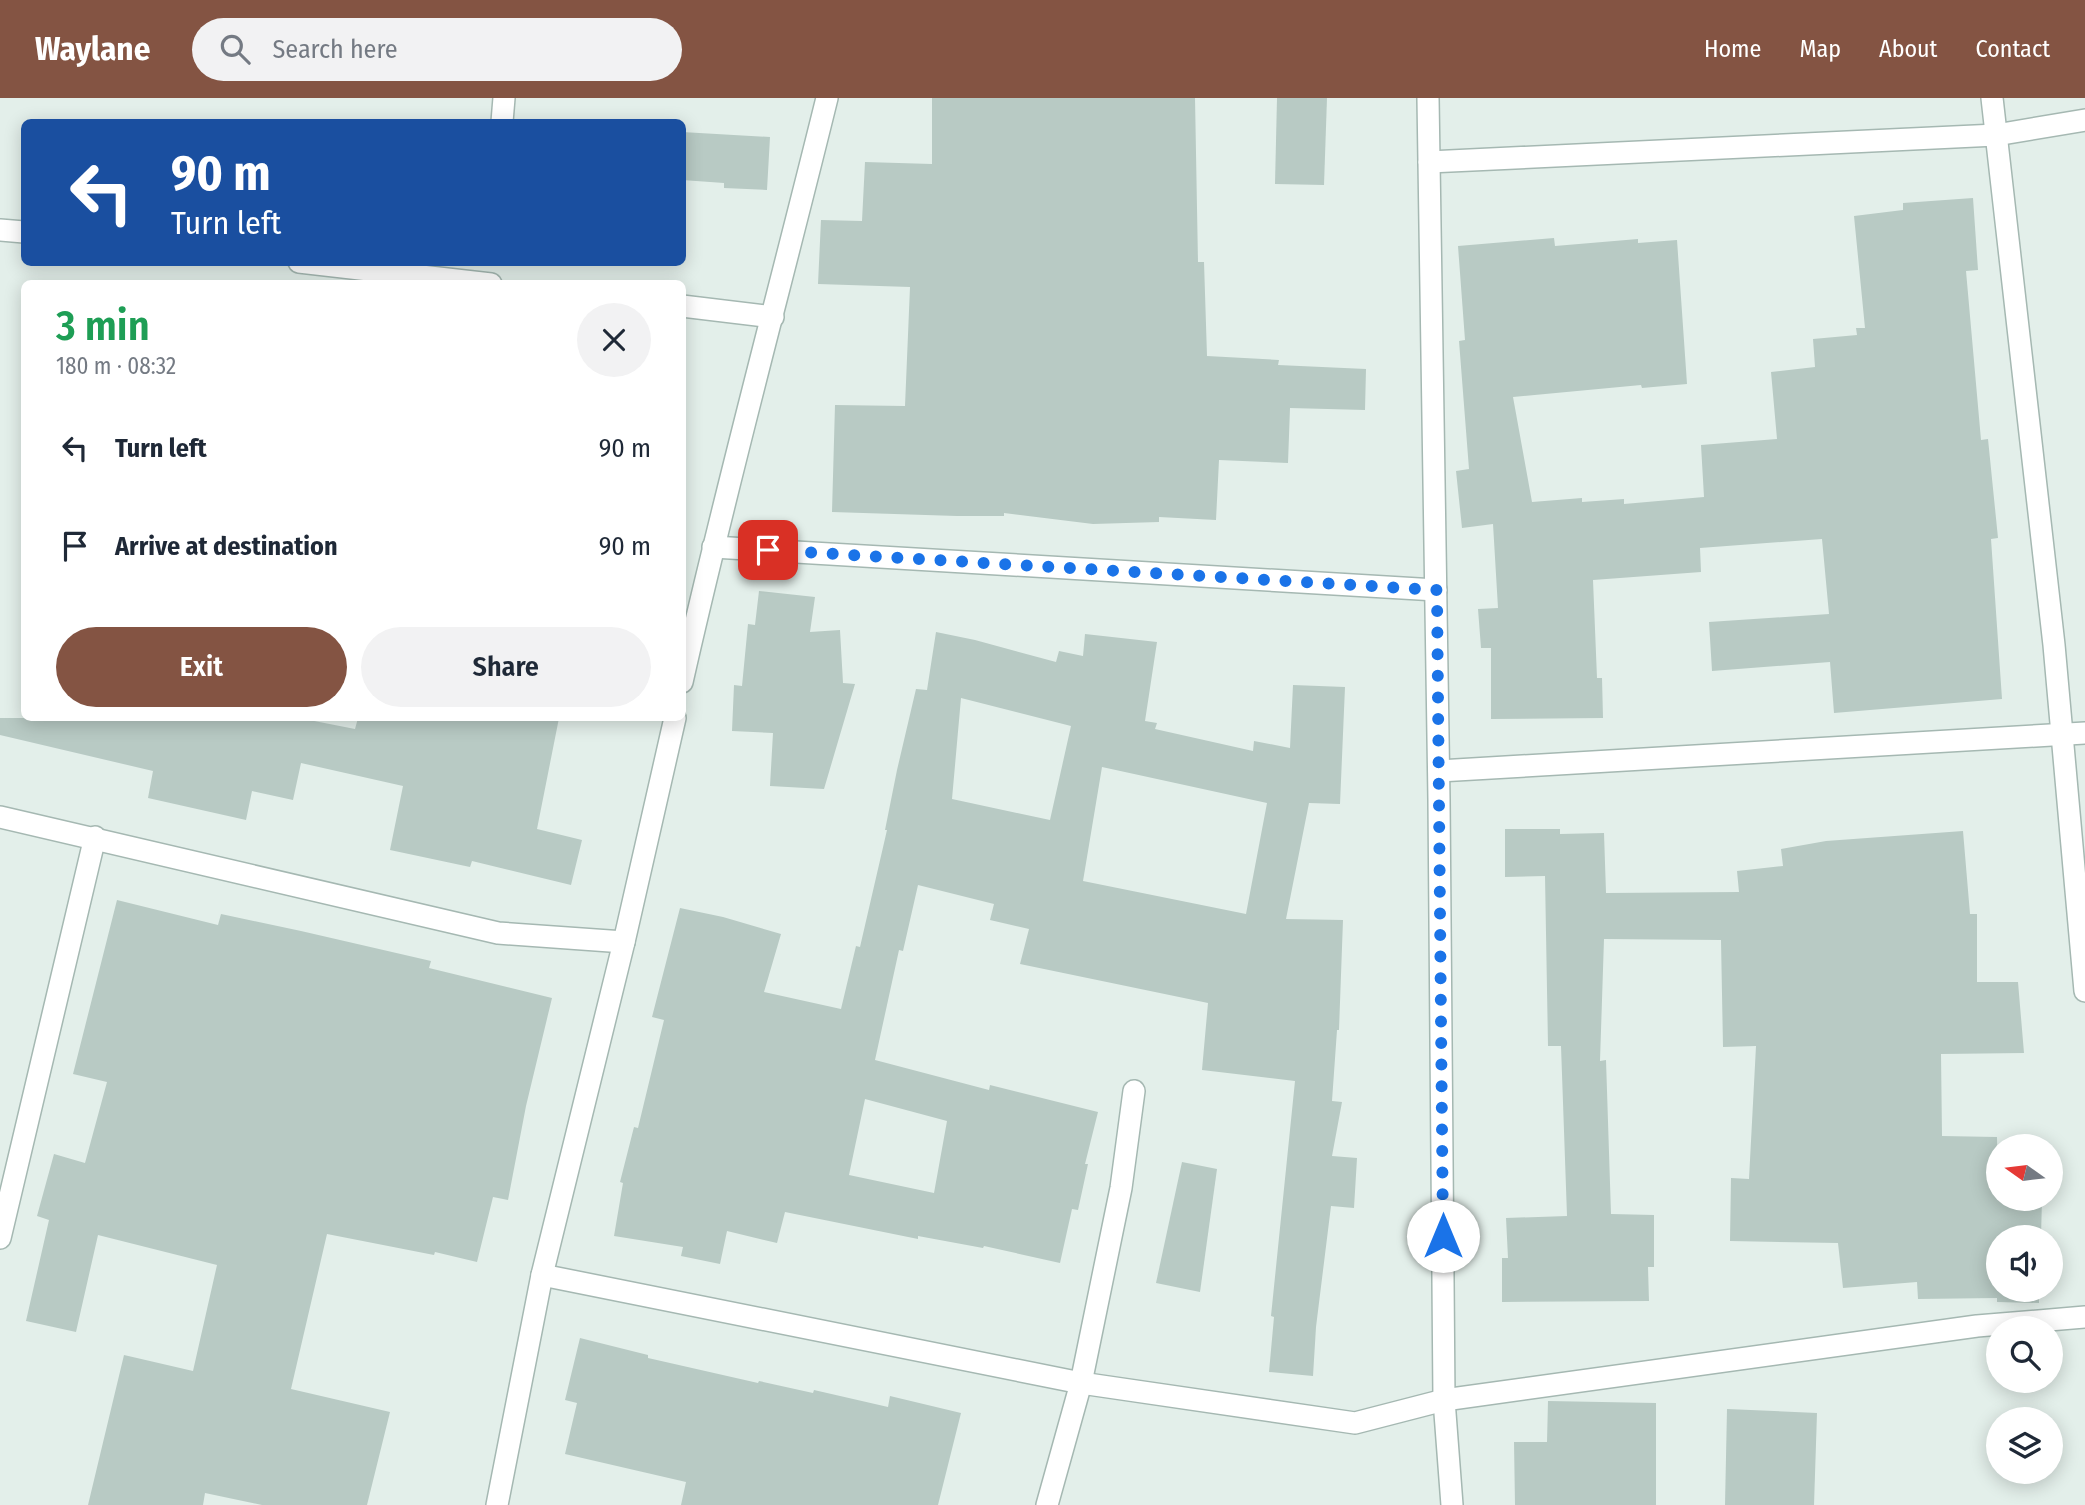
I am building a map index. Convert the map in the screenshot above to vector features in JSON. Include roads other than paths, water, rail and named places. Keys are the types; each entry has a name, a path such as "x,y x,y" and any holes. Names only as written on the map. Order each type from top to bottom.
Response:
{"street":[{"path":"502,119 504,98"},
{"path":"686,665 713,547 827,98"},
{"path":"1428,98 1437,590 1444,1400 1452,1505"},
{"path":"1992,98 2063,735 2085,991"},
{"path":"1429,162 1996,135 2085,120"},
{"path":"0,230 21,232"},
{"path":"334,266 455,280"},
{"path":"686,306 773,317"},
{"path":"713,547 1437,590"},
{"path":"497,1505 542,1275 624,942 674,721"},
{"path":"1439,771 2085,733"},
{"path":"0,817 498,933 624,942"},
{"path":"0,1238 95,837"},
{"path":"1047,1505 1081,1383 1121,1188 1134,1091"},
{"path":"542,1275 1081,1383 1355,1423 1444,1400 1977,1326 2085,1317"}]}
